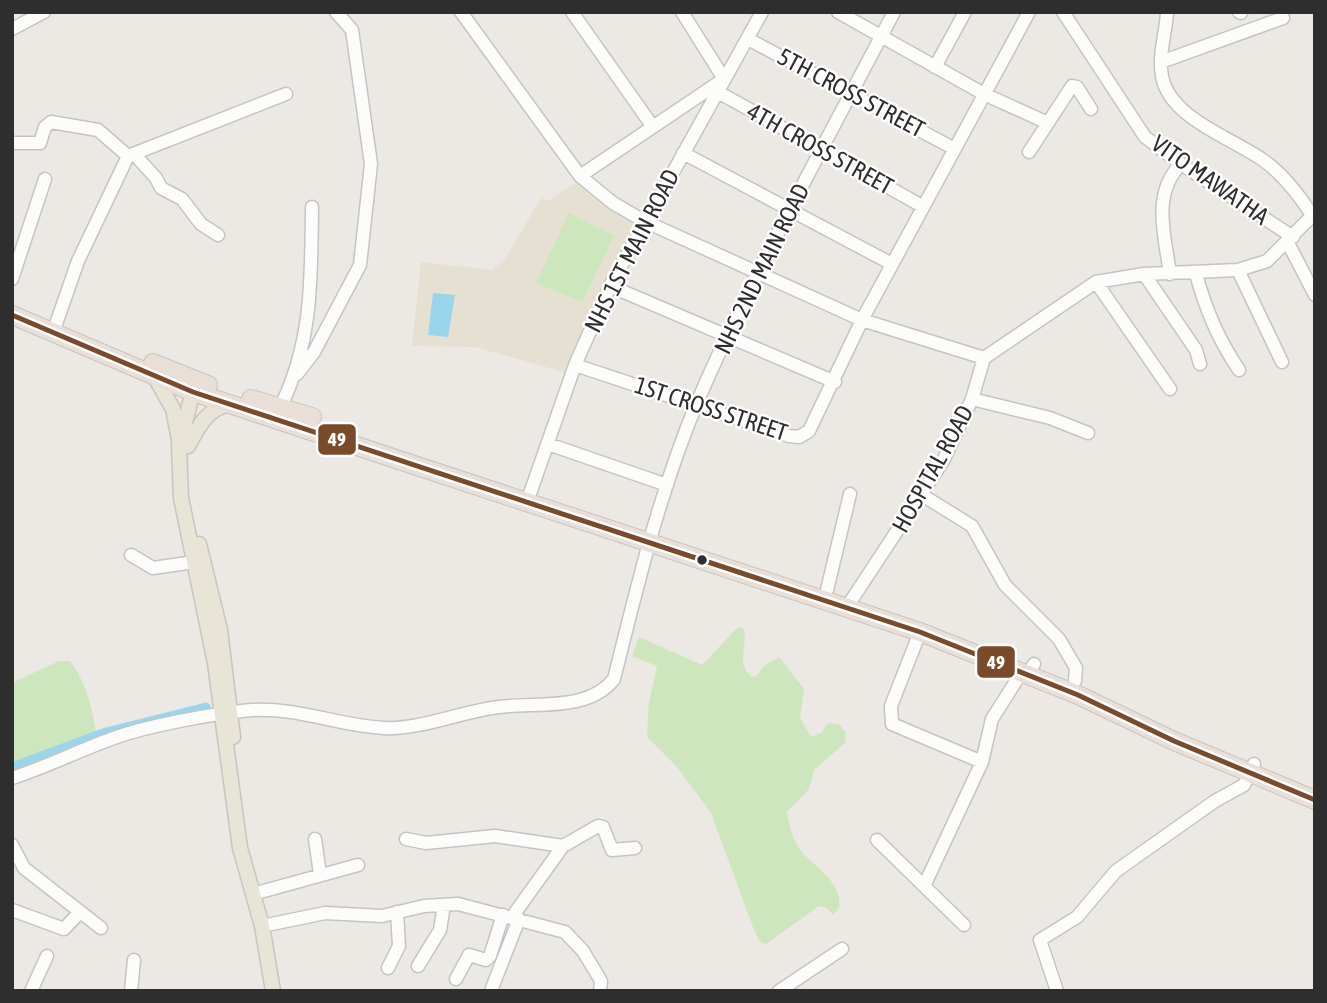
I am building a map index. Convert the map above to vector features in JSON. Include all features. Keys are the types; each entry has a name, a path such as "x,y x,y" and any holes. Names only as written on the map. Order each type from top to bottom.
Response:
{"highway":[{"path":"12,306 230,404 849,602 1031,669 1251,769 1315,789"},
{"path":"12,315 155,377 281,406 529,498"},
{"path":"649,539 827,590 920,632 1074,681 1315,800"}],"main road":[{"path":"155,377 173,408 184,446 191,512 220,630 236,823 262,926 273,991"},
{"path":"199,388 184,446 181,498 227,714"},
{"path":"184,446 202,419 222,405 230,404"}],"street":[{"path":"12,29 44,12"},
{"path":"281,406 297,374 314,352 360,264 371,164 352,30 336,12"},
{"path":"461,12 580,176 613,203 644,221 862,320 984,358 1096,282 1144,274 1196,274 1238,270 1266,261 1314,214 1264,160 1194,119 1172,97 1163,79 1161,62 1172,14"},
{"path":"572,12 653,127"},
{"path":"580,176 724,79 682,12"},
{"name":"NHS 1ST MAIN ROAD","path":"529,498 575,365 610,286 762,12"},
{"path":"838,12 984,94 1048,123"},
{"name":"NHS 2ND MAIN ROAD","path":"12,778 114,738 227,714 288,712 359,727 388,729 499,707 579,701 606,690 614,679 649,539 696,406 756,273 894,12"},
{"path":"935,67 965,12"},
{"name":"1ST CROSS STREET","path":"575,365 799,437 808,431 922,206 1029,12"},
{"name":"VITO MAWATHA","path":"1063,12 1145,137 1290,240"},
{"path":"1161,62 1283,18"},
{"name":"5TH CROSS STREET","path":"748,39 953,148"},
{"path":"1029,152 1072,86 1077,87 1091,109"},
{"name":"4TH CROSS STREET","path":"718,92 922,206"},
{"path":"56,324 78,261 131,155 286,94"},
{"path":"12,144 40,143 45,127 51,122 97,130 131,155 156,178 161,188 182,199 201,224 218,235"},
{"path":"683,153 892,264"},
{"path":"1170,274 1162,204 1167,178 1181,164"},
{"path":"12,279 45,179"},
{"path":"297,374 311,308 312,207"},
{"path":"1290,240 1315,295"},
{"path":"1238,270 1282,362"},
{"path":"1144,274 1196,350 1200,364"},
{"path":"1196,274 1211,322 1239,370"},
{"path":"1096,282 1170,389"},
{"path":"610,286 835,382"},
{"name":"HOSPITAL ROAD","path":"849,602 892,543 943,461 972,399 984,358"},
{"path":"972,399 1050,418 1088,433"},
{"path":"548,444 667,485"},
{"path":"827,590 850,494"},
{"path":"922,495 972,526 1005,585 1059,639 1076,667 1074,681"},
{"path":"131,555 153,568 194,562"},
{"path":"920,632 891,706 892,724 982,762"},
{"path":"925,884 982,762 992,719 1018,678 1031,669"},
{"path":"1058,991 1040,940 1077,916 1116,871 1214,801 1240,787 1251,769"},
{"path":"456,979 469,955 486,960 490,956 511,917 563,846 598,825 603,827 612,850 635,848"},
{"path":"406,839 426,843 495,836 563,846"},
{"path":"315,839 320,874"},
{"path":"877,840 964,925"},
{"path":"12,845 24,868 101,928"},
{"path":"253,894 358,865"},
{"path":"262,926 325,913 382,916 458,904 565,932 583,951 601,981 600,991"},
{"path":"418,967 440,930 444,905"},
{"path":"12,910 64,929 80,912"},
{"path":"388,968 399,946 397,912"},
{"path":"492,988 511,917"},
{"path":"779,991 842,949"},
{"path":"32,991 47,956"},
{"path":"131,991 134,960"}],"shaded area":[{"path":"583,178 642,221 567,373 475,347 412,346 421,262 492,270 505,259 541,198 548,201"}],"green space":[{"path":"569,213 614,236 582,302 536,283"},
{"path":"738,627 744,629 744,666 752,677 779,657 804,689 800,718 811,737 821,733 828,723 839,724 846,733 845,743 814,770 809,789 787,812 790,829 797,844 833,884 839,899 839,908 833,915 827,908 819,906 766,944 760,942 754,930 711,813 677,767 647,737 649,702 657,666 632,656 639,637 702,665"},
{"path":"59,661 70,661 81,678 92,710 97,742 12,774 12,683"}],"water":[{"path":"433,293 455,295 448,337 428,335"}],"waterway":[{"path":"12,767 106,732 206,707"}],"transit line":[{"name":"49","path":"12,315 193,392 920,632 1078,695 1174,741 1315,800"}]}
